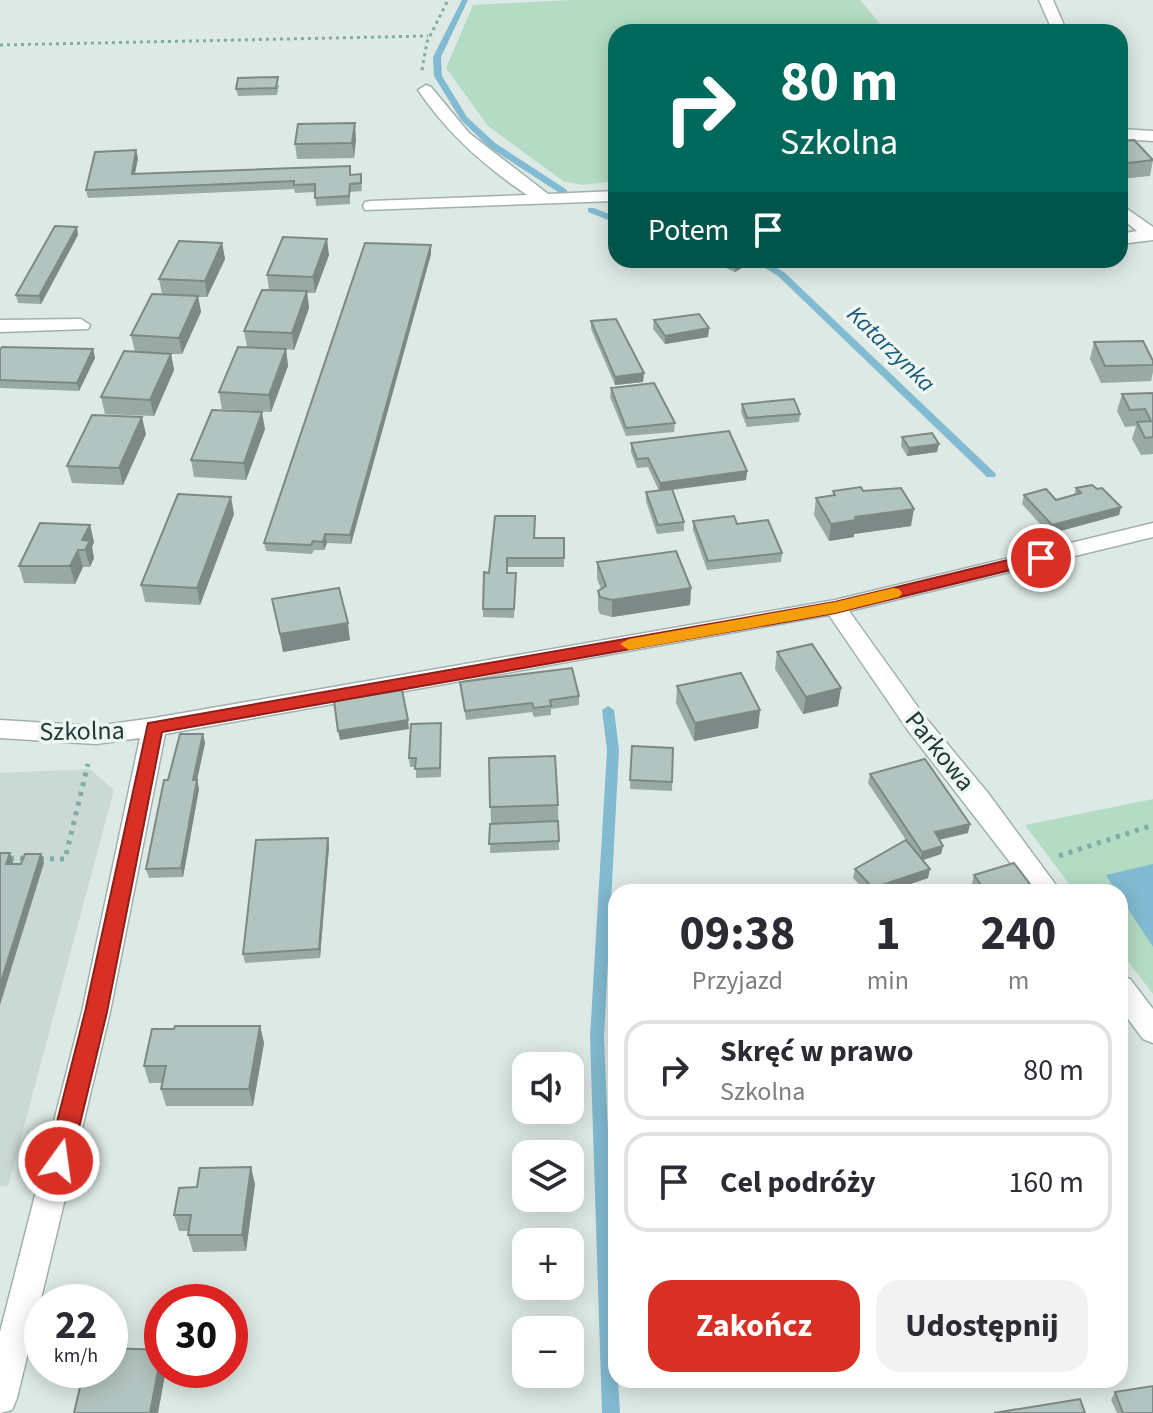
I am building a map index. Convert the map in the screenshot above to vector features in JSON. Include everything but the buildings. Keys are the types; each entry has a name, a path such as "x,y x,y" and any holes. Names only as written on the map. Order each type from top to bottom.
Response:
{"street":[{"path":"1046,0 1056,24"},
{"path":"426,90 463,136 543,198"},
{"path":"1128,132 1153,136"},
{"path":"371,206 608,196"},
{"path":"1128,216 1152,235"},
{"path":"1128,238 1152,235"},
{"path":"0,326 81,325"},
{"name":"Szkolna","path":"0,729 96,735 154,727 835,607 1153,530"},
{"name":"Parkowa","path":"835,607 916,723 1042,884"},
{"path":"0,1398 96,1012 154,727"},
{"path":"1128,998 1153,1031"}],"path":[{"path":"426,90 423,53 428,36 448,0"},
{"path":"0,45 428,36"},
{"path":"0,858 65,859 91,752"},
{"path":"1028,866 1153,825"}],"shaded area":[{"path":"90,769 114,790 8,1186 0,1186 0,773"}],"green space":[{"path":"570,0 860,0 880,24 608,24 608,182 583,185 563,181 488,126 446,68 473,5"},
{"path":"1153,799 1153,994 1128,961 1128,884 1069,884 1025,825"}],"water":[{"path":"1153,864 1153,947 1128,909 1128,884 1112,884 1106,875"}],"waterway":[{"name":"Katarzynka","path":"465,0 437,57 438,76 464,118 492,145 564,192"},
{"name":"Katarzynka","path":"591,210 608,217"},
{"name":"Katarzynka","path":"770,268 781,274 991,475"},
{"path":"608,710 613,750 597,1037 608,1332"},
{"path":"610,1388 611,1413"}],"slow traffic":[{"path":"629,644 835,607 893,593"}],"route":[{"path":"59,1161 96,1012 154,727 835,607 1041,558"}]}
